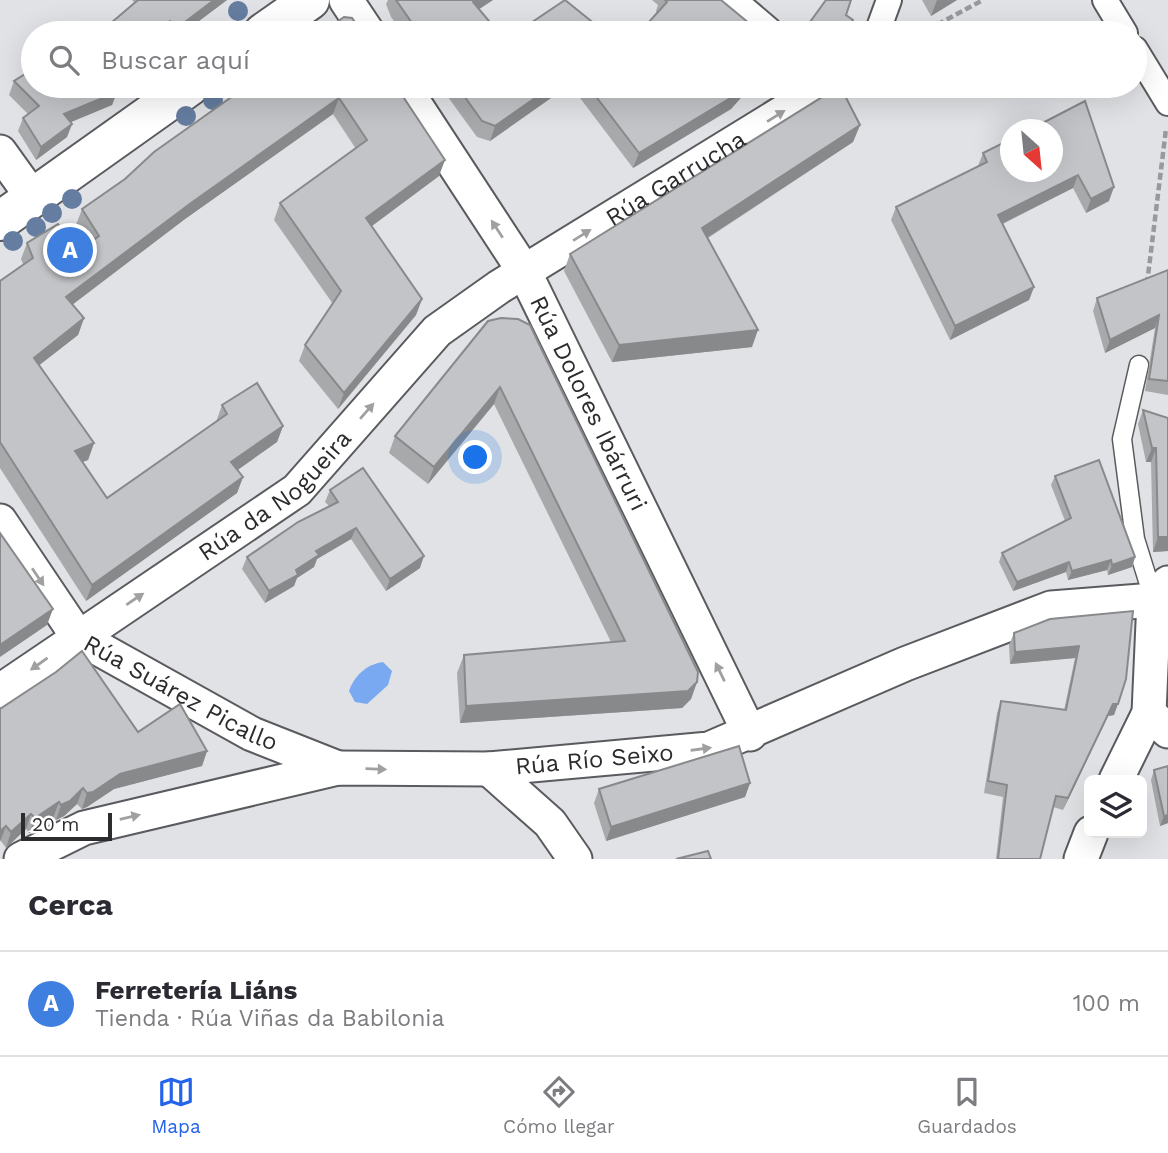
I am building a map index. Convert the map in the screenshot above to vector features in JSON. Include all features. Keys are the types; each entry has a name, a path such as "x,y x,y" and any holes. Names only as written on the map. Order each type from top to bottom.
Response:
{"main road":[{"path":"280,21 310,0"},
{"path":"0,221 173,98"}],"street":[{"path":"346,0 360,21"},
{"path":"727,0 752,21"},
{"path":"888,21 889,0"},
{"path":"1105,0 1118,21"},
{"path":"1147,73 1167,114"},
{"name":"Rúa Dolores Ibárruri","path":"411,98 524,271 750,734"},
{"name":"Rúa Garrucha","path":"524,271 806,98"},
{"path":"0,152 33,198"},
{"name":"Rúa da Nogueira","path":"0,691 297,490 437,331 524,271"},
{"name":"Rúa Suárez Picallo","path":"0,521 78,637 252,734 338,768"},
{"path":"1119,775 1159,701 1161,591"},
{"name":"Rúa Río Seixo","path":"21,859 84,828 338,768 489,769 709,749 750,734 905,664 1051,608 1161,591"},
{"path":"489,769 550,823 575,859"},
{"path":"1082,859 1088,838"}],"lane":[{"path":"1139,365 1122,439 1135,539 1161,591"}],"path":[{"path":"944,21 983,0"},
{"path":"1147,287 1167,114"}],"water":[{"path":"383,662 392,671 388,685 367,704 355,702 349,691 354,680 367,668"}],"building":[{"path":"138,0 214,0 186,21 113,21"},
{"path":"396,0 476,0 473,2 489,21 411,21"},
{"path":"565,0 591,21 534,21"},
{"path":"665,0 721,0 746,21 650,21 667,2"},
{"path":"826,0 851,0 846,15 852,21 811,21"},
{"path":"344,17 354,21 338,21"},
{"path":"21,77 21,88 14,81"},
{"path":"31,98 103,98 64,114 72,124 41,147 23,118 39,106"},
{"path":"230,98 339,98 191,203 66,297 84,318 34,358 94,443 75,451 107,498 227,414 222,405 257,383 283,426 231,462 243,477 92,585 0,442 0,281 33,258 27,243 58,224 80,250 99,236 82,209 125,179 154,152"},
{"path":"339,98 404,98 445,160 366,218 422,299 344,393 305,345 341,291 280,203 367,140"},
{"path":"466,98 535,98 495,126 482,121"},
{"path":"597,98 730,98 639,153"},
{"path":"821,98 846,98 860,125 702,228 758,330 619,345 570,254"},
{"path":"1085,101 1114,187 1091,199 1078,175 998,215 1034,287 955,326 896,207 987,162 983,153 1000,144 1000,182 1063,182 1063,119 1050,119"},
{"path":"1168,270 1168,381 1149,379 1159,315 1110,340 1097,298"},
{"path":"501,318 518,319 530,325 698,672 697,682 688,691 466,706 464,655 625,641 500,387 434,467 395,436 488,321"},
{"path":"1143,410 1168,418 1168,537 1158,537 1156,448 1152,448"},
{"path":"1099,460 1135,557 1112,565 1111,560 1072,571 1069,562 1017,582 1002,553 1071,518 1055,476"},
{"path":"363,468 424,556 390,579 356,528 316,551 319,555 296,570 298,575 269,591 247,557 298,522 338,502 330,490"},
{"path":"0,533 53,609 0,645"},
{"path":"1133,611 1126,679 1118,704 1113,704 1068,798 1056,796 1040,859 998,859 1007,785 988,781 1001,701 1066,710 1079,646 1015,652 1014,633 1050,619"},
{"path":"82,651 138,732 180,704 207,751 120,774 93,792 87,793 83,788 70,801 61,805 59,802 35,818 31,814 11,832 6,826 0,831 0,709 56,672"},
{"path":"739,746 750,783 611,827 599,789"},
{"path":"1168,766 1168,815 1164,816 1154,770"},
{"path":"708,851 711,859 676,859"}],"place":[{"name":"Ferretería Liáns","path":"70,250"}]}
